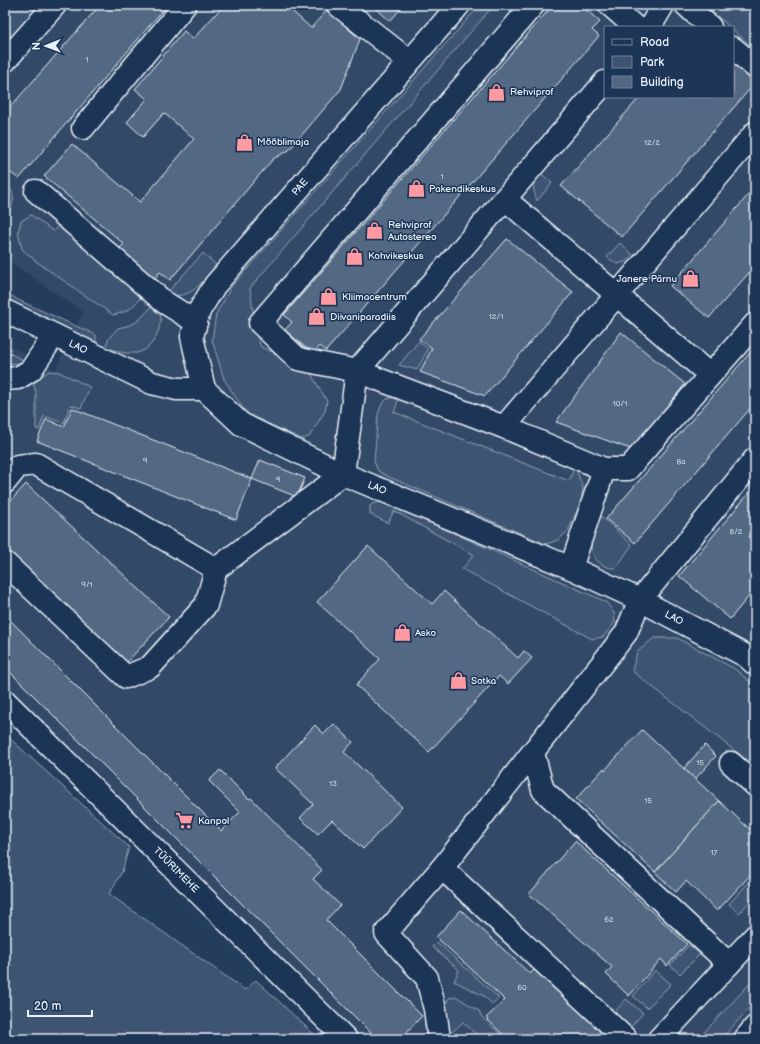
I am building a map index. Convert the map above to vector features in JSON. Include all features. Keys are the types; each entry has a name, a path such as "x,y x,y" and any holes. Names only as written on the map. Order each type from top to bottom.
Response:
{"street":[{"path":"5,62 55,5"},
{"path":"83,128 185,5"},
{"path":"338,5 409,61"},
{"name":"PAE","path":"204,390 192,336 199,311 215,285 459,5"},
{"path":"533,5 260,323 298,359 357,371 504,427 604,469 628,469 755,324"},
{"path":"610,5 634,26"},
{"path":"651,26 663,5"},
{"path":"686,5 709,26"},
{"path":"734,49 755,67"},
{"path":"5,563 126,677 150,667 206,605 216,569 343,474 357,371 604,83"},
{"path":"504,427 755,133"},
{"path":"36,191 164,302 196,322"},
{"path":"505,199 710,375"},
{"name":"LAO","path":"5,311 152,383 177,389 204,390 241,424 343,474 571,568 752,655"},
{"path":"5,379 18,378 31,370 54,335"},
{"path":"439,1039 435,1009 427,978 386,933 442,868 626,633 640,600 755,459"},
{"path":"5,482 18,466 36,464 216,569"},
{"path":"571,568 604,469"},
{"name":"TÜÜRIMEHE","path":"5,701 346,1039"},
{"path":"533,752 543,790 729,964"},
{"path":"731,763 755,785"},
{"path":"442,868 626,1039"},
{"path":"659,1039 755,936"},
{"path":"745,1039 755,1027"}],"shaded area":[{"path":"5,5 755,5 755,1039 347,1039 5,698 5,343 55,370 83,312 5,258"}],"green space":[{"path":"5,5 47,5 5,50"},
{"path":"480,5 494,5 250,288 256,334 261,347 307,367 327,401 325,411 309,437 302,439 251,416 244,410 224,379 212,340 216,314 232,286"},
{"path":"704,5 755,5 755,49 734,31 734,26 729,26"},
{"path":"538,171 552,183 537,201 533,185 534,178"},
{"path":"5,183 12,191 13,200 5,219"},
{"path":"31,215 53,231 59,225 142,296 136,304 130,309 113,315 37,262 22,249 18,232 21,221"},
{"path":"620,243 633,255 625,262 617,264 607,257"},
{"path":"203,253 216,265 201,283 190,292 183,295 166,294"},
{"path":"5,291 18,300 96,335 96,342 19,307 5,298"},
{"path":"154,304 159,307 161,320 158,332 153,342 145,350 137,353 124,353 105,347 109,338 118,328 138,321"},
{"path":"419,341 428,349 417,370 399,365"},
{"path":"5,351 23,360 20,363 5,364"},
{"path":"49,371 59,372 90,387 81,408 70,405 64,423 44,416 39,430 36,429 36,392 33,383"},
{"path":"400,396 394,412 569,481 575,466 583,488 581,502 568,531 558,540 546,544 378,471 374,461 378,414 382,404 387,399"},
{"path":"383,501 606,602 614,613 615,622 603,637 592,639 462,569 474,555 394,511 388,523 370,514 370,506 372,504"},
{"path":"601,516 632,545 616,568 604,566 595,558 592,552 592,534"},
{"path":"654,638 677,638 735,669 755,686 755,761 752,764 632,671 637,652"},
{"path":"5,734 129,847 122,872 109,894 245,990 256,980 319,1039 5,1039"},
{"path":"754,877 755,896 739,913 729,904"},
{"path":"437,942 499,998 492,1004 484,996 454,981 459,970 432,947"},
{"path":"689,945 700,954 680,974 670,965"},
{"path":"655,970 671,984 647,1008 633,996"},
{"path":"755,978 755,1002 721,1039 698,1039"},
{"path":"457,997 479,1011 481,1016 505,1039 481,1039 463,1022 449,1035 445,1011 446,1006 449,998"},
{"path":"626,999 643,1013 629,1029 613,1014"}],"building":[{"path":"100,5 167,5 19,179 7,170 5,172 5,113"},
{"name":"Mööblimaja","path":"224,5 285,5 311,28 327,10 360,39 341,89 289,150 273,159 170,280 160,272 153,280 118,250 124,244 44,176 72,144 140,202 194,139 164,113 143,137 127,122 147,99 135,89 184,31 193,39"},
{"path":"372,5 404,5 390,21"},
{"path":"553,5 581,5 600,22 592,30 599,36 326,351 320,346 313,354 285,330 292,322 284,315"},
{"path":"734,64 755,83 622,237 561,186 639,98 734,98"},
{"path":"755,187 755,266 709,318 670,286"},
{"path":"507,239 573,292 485,396 420,372 432,348 419,339"},
{"path":"621,332 685,384 633,450 556,422"},
{"path":"755,347 755,403 635,543 606,519"},
{"path":"72,408 252,479 236,520 37,441 46,419 64,427"},
{"path":"260,460 305,478 297,497 252,479"},
{"path":"26,484 169,617 125,664 5,552 5,507"},
{"path":"755,486 755,589 730,619 679,576"},
{"path":"368,546 432,604 444,591 518,658 524,651 532,658 508,684 499,676 429,752 356,685 380,659 317,602"},
{"name":"Kanpol","path":"5,615 221,831 240,812 209,781 220,770 249,799 251,798 322,870 313,879 340,905 326,920 422,1016 400,1039 377,1039 5,667"},
{"path":"334,724 353,742 344,752 402,807 363,849 332,820 318,834 300,818 313,804 275,768 315,725 324,734"},
{"path":"642,730 719,801 655,872 576,799"},
{"path":"705,745 716,756 695,779 684,768"},
{"path":"719,801 755,834 755,870 717,911 686,881 676,892 655,872"},
{"path":"575,841 687,944 667,966 661,959 629,996 606,974 612,967 529,894"},
{"path":"461,910 530,974 534,970 601,1031 593,1039 507,1039 486,1018 505,1000 436,937"}],"place":[{"name":"Rehviprof","path":"497,92"},
{"name":"Mööblimaja","path":"244,142"},
{"name":"Pakendikeskus","path":"416,189"},
{"name":"Rehviprof Autostereo","path":"375,231"},
{"name":"Kohvikeskus","path":"355,256"},
{"name":"Janere Pärnu","path":"690,279"},
{"name":"Kliimacentrum","path":"329,297"},
{"name":"Diivaniparadiis","path":"317,317"},
{"name":"Asko","path":"402,633"},
{"name":"Sotka","path":"458,681"},
{"name":"Kanpol","path":"185,821"}]}
